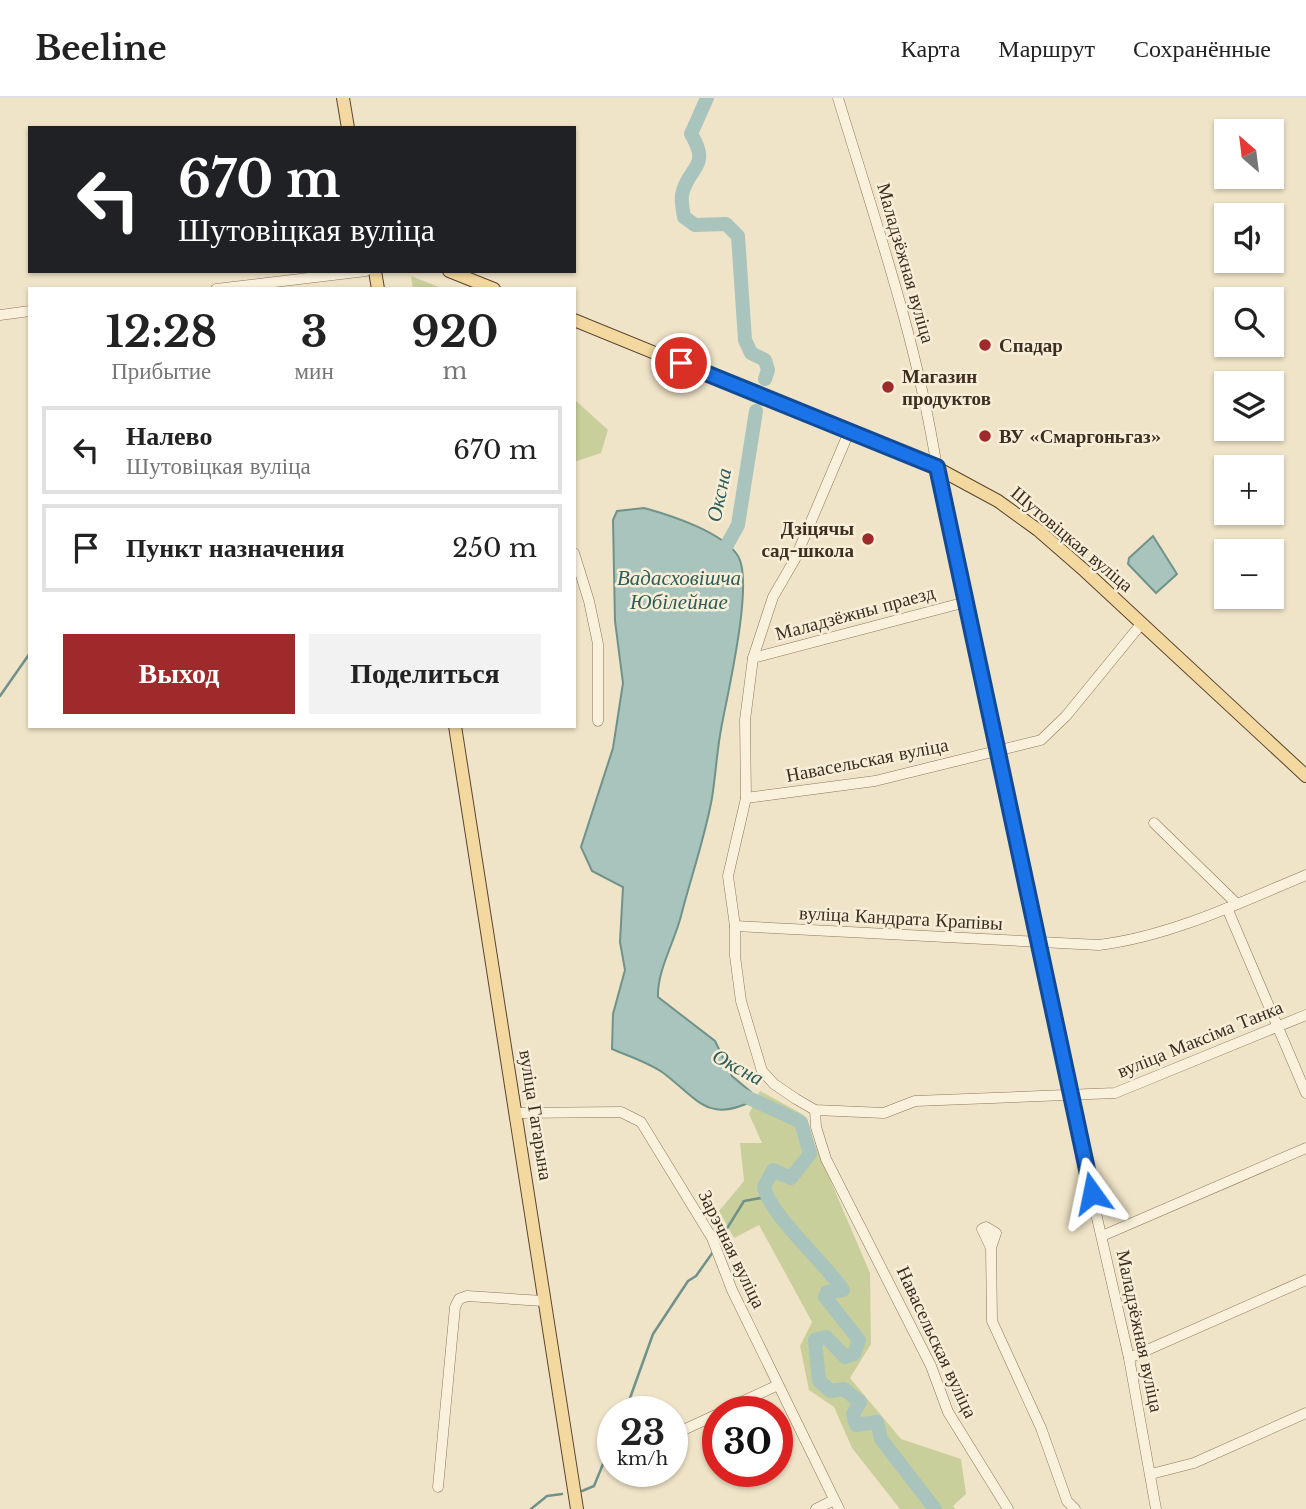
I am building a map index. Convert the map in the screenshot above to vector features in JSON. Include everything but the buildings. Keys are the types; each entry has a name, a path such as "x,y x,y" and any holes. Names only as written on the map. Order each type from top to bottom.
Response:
{"main road":[{"path":"343,98 348,126"},
{"path":"454,273 489,287"},
{"name":"Шутовіцкая вуліца","path":"576,321 937,467 1018,515 1142,623 1306,776"},
{"name":"вуліца Гагарына","path":"455,728 577,1509"}],"street":[{"name":"Маладзёжная вуліца","path":"838,98 920,373 937,467 1069,1095 1129,1358 1156,1509"},
{"path":"233,287 349,273"},
{"path":"0,315 28,311"},
{"name":"Маладзёжны праезд","path":"746,798 745,720 753,658 773,597 795,559 849,432"},
{"path":"576,559 589,601 598,644 598,721"},
{"name":"Маладзёжны праезд","path":"753,658 966,602"},
{"name":"Навасельская вуліца","path":"746,798 875,781 1041,740 1052,731 1142,623"},
{"path":"746,798 728,876 741,1001 762,1071 774,1084 816,1110"},
{"path":"1154,823 1237,904"},
{"name":"вуліца Кандрата Крапівы","path":"735,926 1039,943 1120,942 1227,908 1306,875"},
{"path":"1227,908 1306,1093"},
{"name":"вуліца Максіма Танка","path":"816,1110 884,1113 915,1101 1115,1093 1306,1015"},
{"name":"Навасельская вуліца","path":"816,1110 816,1127 826,1159 931,1366 948,1412 1009,1509"},
{"name":"Зарэчная вуліца","path":"516,1113 621,1112 641,1122 659,1146 712,1238 732,1290 837,1505"},
{"path":"1101,1236 1306,1148"},
{"path":"991,1248 992,1321 1041,1428 1066,1501 1075,1509"},
{"path":"1129,1358 1306,1280"},
{"path":"438,1487 454,1307 459,1299 467,1296 543,1301"},
{"path":"755,1396 778,1385"},
{"path":"1151,1474 1194,1463 1306,1413"},
{"path":"816,1509 837,1505"}],"green space":[{"path":"411,276 439,287 413,287"},
{"path":"576,401 608,430 601,453 576,461"},
{"path":"760,1091 802,1114 870,1273 871,1344 850,1378 901,1439 961,1459 966,1494 953,1506 955,1509 900,1509 852,1448 834,1407 809,1390 800,1346 812,1322 759,1225 734,1238 719,1211 744,1181 740,1143 762,1143 749,1114"}],"water":[{"name":"Вадасховішча Юбілейнае","path":"644,508 668,515 721,539 738,556 742,569 742,612 720,733 712,798 681,916 658,987 658,997 715,1041 732,1076 751,1092 752,1101 724,1110 703,1104 656,1068 612,1049 613,1014 625,970 620,942 623,887 592,871 581,847 613,748 623,683 615,621 613,520 617,511"},
{"path":"1153,536 1177,574 1156,593 1128,564 1129,558"}],"waterway":[{"name":"Оксна","path":"707,98 691,134 697,145 699,161 688,178 682,195 684,217 695,225 726,224 738,236 745,340 751,353 765,360 768,370 765,379"},
{"name":"Оксна","path":"718,561 738,525 756,411"},
{"path":"0,696 28,656"},
{"name":"Оксна","path":"736,1092 801,1122 810,1154 791,1178 773,1170 764,1187 776,1211 843,1290 827,1292 825,1297 859,1340 854,1354 845,1357 826,1337 815,1340 819,1381 831,1391 844,1389 860,1402 853,1414 856,1425 877,1422 881,1439 935,1509"},
{"path":"718,1243 744,1201 766,1197"},
{"path":"631,1396 653,1334 688,1281 696,1276 713,1252"},
{"path":"582,1491 594,1486 597,1479"},
{"path":"531,1509 547,1496 562,1494"}],"place":[{"name":"Спадар","path":"985,345"},
{"name":"Магазин продуктов","path":"888,387"},
{"name":"ВУ «Смаргоньгаз»","path":"985,436"},
{"name":"Дзіцячы сад-школа","path":"868,539"}],"route":[{"path":"681,363 937,467 1092,1193"}]}
